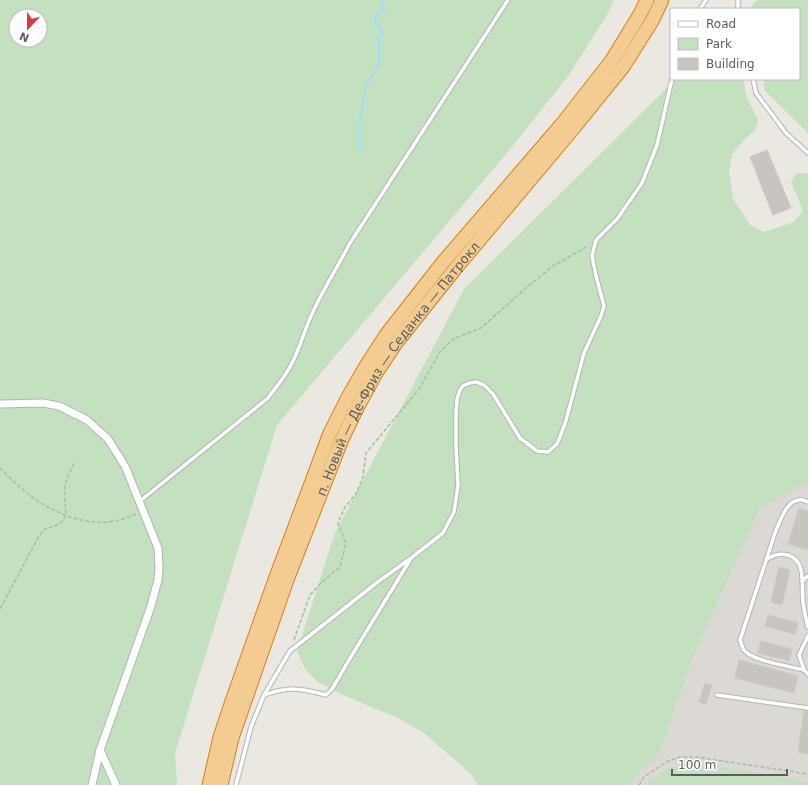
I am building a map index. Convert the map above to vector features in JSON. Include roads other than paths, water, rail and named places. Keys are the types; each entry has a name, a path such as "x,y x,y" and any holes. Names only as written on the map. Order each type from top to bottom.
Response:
{"highway":[{"name":"п. Новый — Де-Фриз — Седанка — Патрокл","path":"209,785 220,736 276,577 330,433 347,399 386,335 439,268 562,124 612,60 639,16 646,0"},
{"name":"п. Новый — Де-Фриз — Седанка — Патрокл","path":"221,785 232,738 287,580 342,439 364,394 401,336 623,67 652,21 662,0"}],"street":[{"path":"0,404 43,403 59,406 87,420 108,439 125,466 158,548 158,580 151,606 100,750 92,785"},
{"path":"100,750 116,785"}],"lane":[{"path":"140,501 268,398 282,380 291,365 324,289 337,269 350,243 508,0"},
{"path":"236,785 251,727 264,695 290,651 444,532 454,512 458,485 456,412 457,399 463,386 476,382 484,385 493,394 520,438 537,451 548,452 557,444 565,424 584,353 604,306 592,256 596,240 617,219 642,183 657,145 672,80"},
{"path":"753,80 756,93 786,133 808,153"},
{"path":"804,670 750,655 743,649 740,640 776,530 788,506 794,501 800,499 808,502"},
{"path":"767,559 776,554 783,554 791,556 797,560 801,567 803,602 808,627"},
{"path":"264,695 291,689 313,691 326,695 332,689 411,558"},
{"path":"802,581 808,576"},
{"path":"808,636 799,655 804,670 808,674"},
{"path":"717,695 808,708"}],"waterway":[{"path":"360,153 360,122 365,88 379,63 379,37 383,34 375,20 376,15 385,10 382,0"}]}
